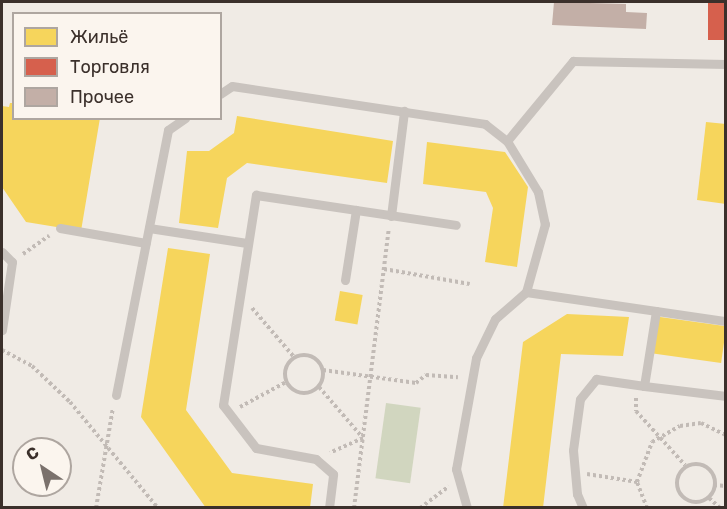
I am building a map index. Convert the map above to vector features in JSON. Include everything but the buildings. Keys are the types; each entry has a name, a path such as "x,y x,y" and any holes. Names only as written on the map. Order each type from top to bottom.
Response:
{"lane":[{"path":"507,141 573,61 726,64"},
{"path":"222,93 232,86 485,124 507,141 538,192 545,224 526,292 495,319 476,358 456,470 467,507"},
{"path":"391,216 404,111"},
{"path":"116,394 168,130 182,120"},
{"path":"328,507 333,474 316,459 256,448 223,405 256,195 456,225"},
{"path":"345,280 356,210"},
{"path":"60,228 146,243"},
{"path":"149,228 247,243"},
{"path":"2,252 12,262 2,330"},
{"path":"526,292 726,321"},
{"path":"641,385 656,311"},
{"path":"583,507 577,495 573,450 580,399 596,379 726,396"}],"path":[{"path":"354,507 391,216"},
{"path":"12,262 60,228"},
{"path":"384,269 470,284"},
{"path":"241,295 294,357"},
{"path":"2,350 32,366 70,402 158,507"},
{"path":"323,370 319,387 314,392 297,393 286,382 285,368 294,357 308,355 323,370 370,378 416,384 426,375 473,378"},
{"path":"229,413 286,382"},
{"path":"641,385 636,411 685,465"},
{"path":"319,387 363,438"},
{"path":"96,507 104,445 116,394"},
{"path":"647,507 637,482 648,450 660,437 680,426 701,423 726,435"},
{"path":"316,459 363,438"},
{"path":"685,465 702,463 713,473 714,485 709,498"},
{"path":"685,465 678,479 678,493 686,505 709,498"},
{"path":"575,472 637,482"},
{"path":"420,507 458,480"},
{"path":"714,485 726,486"},
{"path":"709,498 720,507"}],"green space":[{"path":"386,403 421,408 410,483 375,478"}]}
